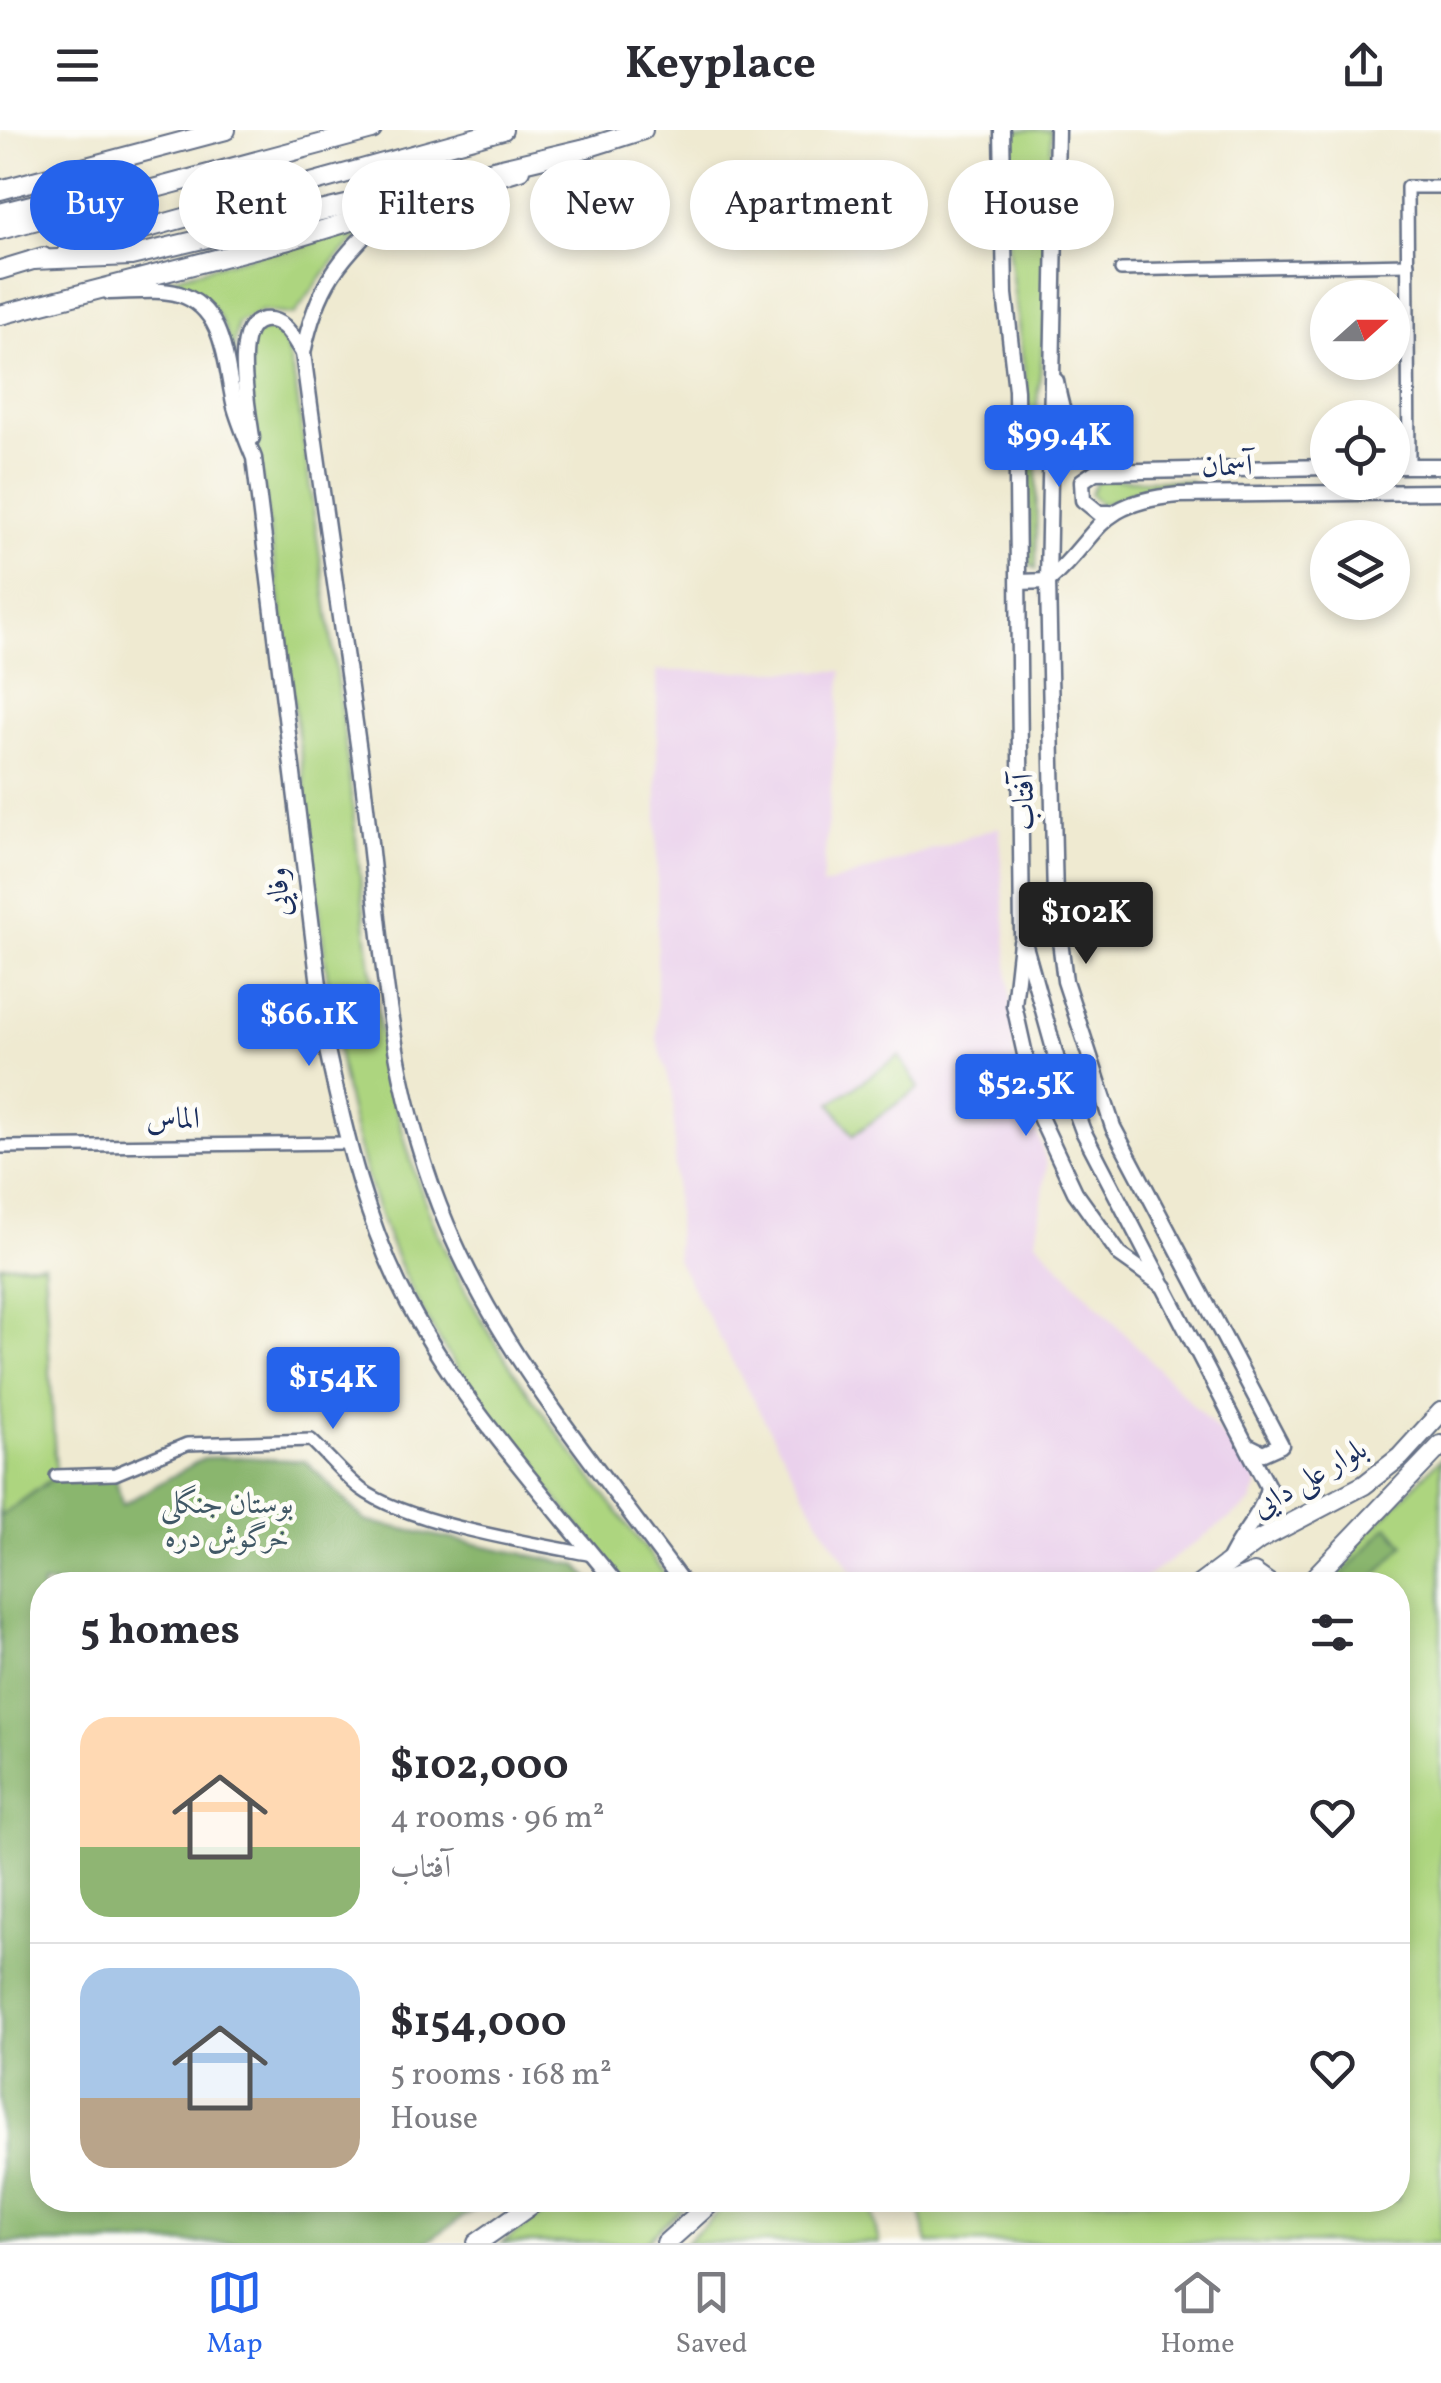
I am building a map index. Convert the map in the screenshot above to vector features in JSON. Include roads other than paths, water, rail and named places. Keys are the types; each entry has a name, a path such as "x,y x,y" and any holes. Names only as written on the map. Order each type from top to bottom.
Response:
{"main road":[{"path":"0,190 226,130"},
{"path":"159,188 372,130"},
{"path":"0,270 503,130"},
{"path":"510,172 643,130"},
{"path":"32,260 131,256 590,146"},
{"path":"0,212 30,205"},
{"path":"0,230 30,222"},
{"path":"0,315 342,223"},
{"name":"بلوار علی دایی","path":"1215,1572 1260,1540 1364,1485 1400,1457 1441,1412"},
{"name":"بلوار علی دایی","path":"1319,1572 1441,1445"},
{"path":"477,2243 521,2212"},
{"path":"666,2243 701,2212"}],"street":[{"name":"آفتاب","path":"1002,130 1001,223 1016,390 1022,931 1059,1068 1084,1131 1268,1487 1264,1508 1241,1532 1228,1562"},
{"name":"آفتاب","path":"1057,130 1048,581 1055,900 1065,980 1113,1127 1281,1445 1275,1452 1263,1453 1249,1446"},
{"path":"1409,400 1407,186 1441,187"},
{"path":"349,250 326,279 312,308 303,353 361,768 392,1046 429,1182 459,1254 517,1361 674,1572"},
{"path":"1121,270 1408,264"},
{"name":"وفایی","path":"83,293 175,293 204,308 220,336 236,409 254,458 327,1050 346,1143 381,1245 436,1352 606,1572"},
{"path":"254,458 243,347 246,332 256,322 270,319 283,324 303,353"},
{"path":"1052,358 1063,418 1073,440 1092,459 1115,469"},
{"path":"1410,466 1441,466"},
{"name":"آسمان","path":"1115,469 1310,467"},
{"path":"1110,513 1088,508 1081,486 1088,476 1115,469"},
{"name":"آسمان","path":"1048,581 1110,513 1138,500 1178,495 1441,492"},
{"path":"1019,582 1048,581"},
{"path":"1022,931 1014,1005 1038,1113 1075,1192 1120,1255 1168,1288"},
{"name":"الماس","path":"0,1147 346,1143"},
{"path":"56,1476 115,1474 187,1444 311,1440 364,1491 420,1514 505,1538 592,1555"}],"park label":[{"name":"بوستان جنگلی خرگوش دره","path":"227,1522"}]}
